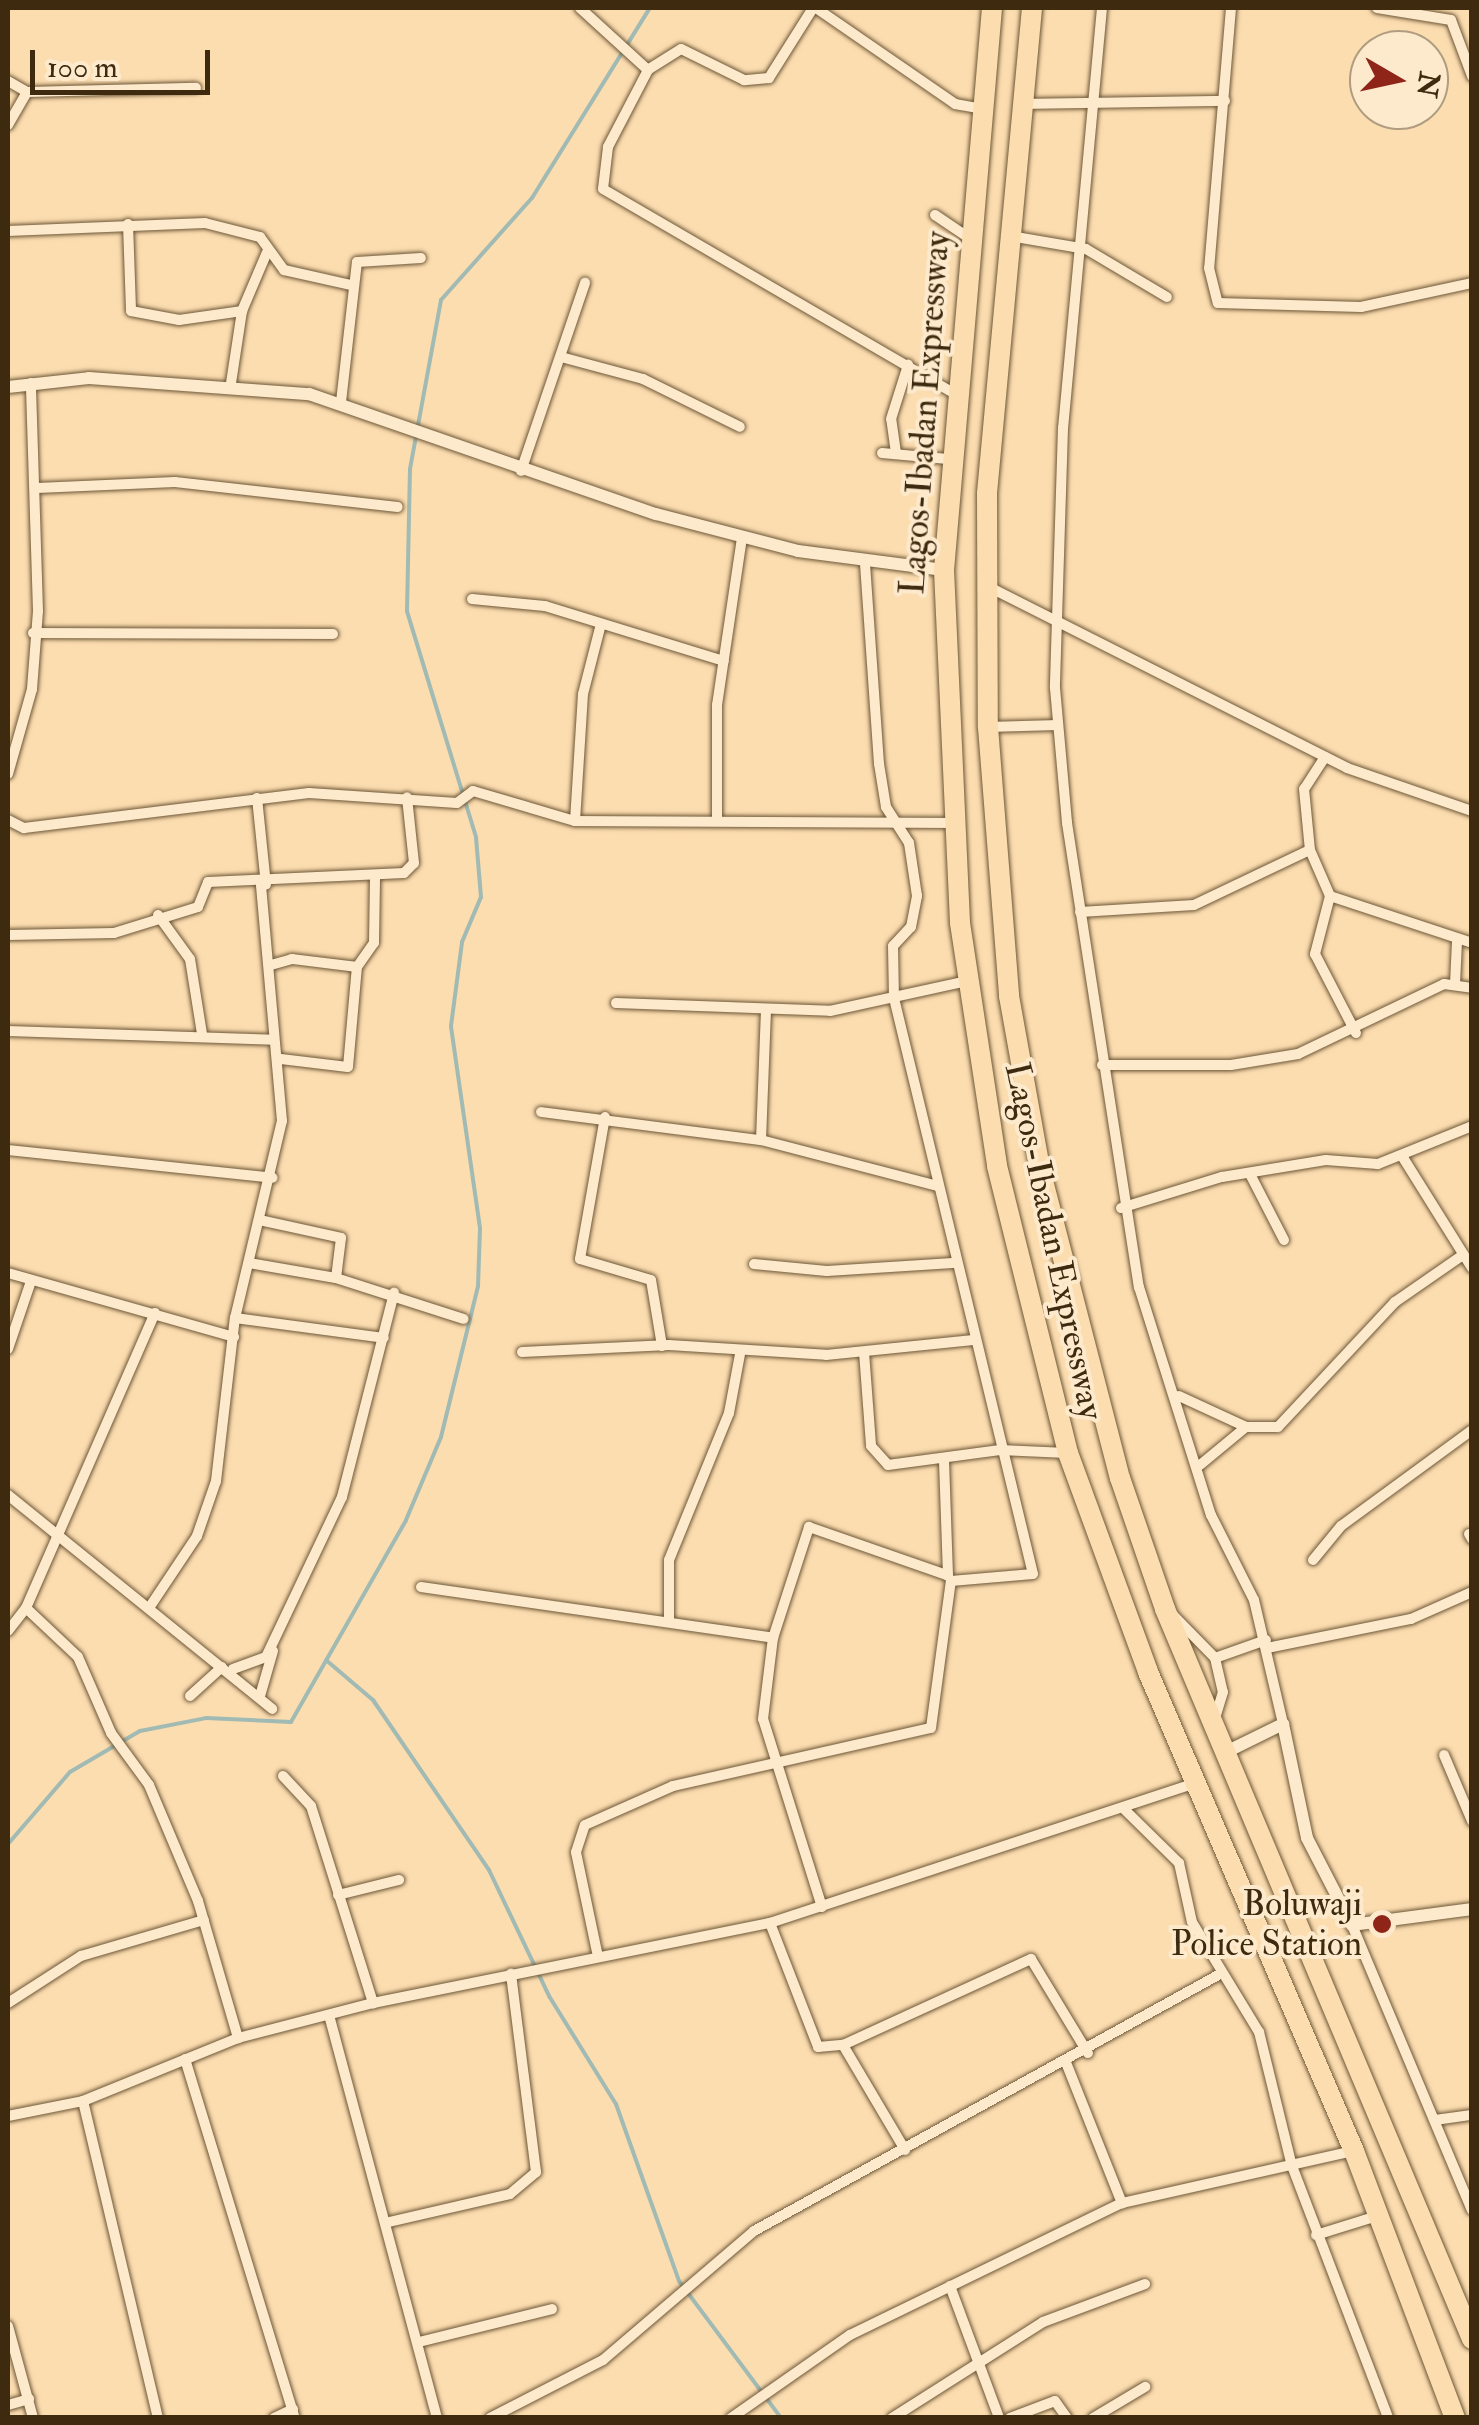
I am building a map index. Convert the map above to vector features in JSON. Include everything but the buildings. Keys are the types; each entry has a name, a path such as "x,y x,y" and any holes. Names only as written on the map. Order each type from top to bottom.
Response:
{"highway":[{"name":"Lagos-Ibadan Expressway","path":"992,8 953,393 944,570 952,823 968,981 998,1166 1068,1453 1195,1783 1354,2151 1455,2418"},
{"name":"Lagos-Ibadan Expressway","path":"1032,8 1010,236 986,586 988,727 1009,996 1055,1244 1165,1609 1472,2339"}],"street":[{"path":"580,8 641,62"},
{"path":"953,393 603,189 608,147 641,62 681,48 744,80 769,78 814,8 956,104 984,109"},
{"path":"1102,8 1086,249 1063,428 1056,619 1058,725 1121,1208 1200,1465 1211,1515 1266,1644 1308,1838 1352,1925 1472,2210"},
{"path":"1232,8 1209,268 1218,303 1361,307 1472,283"},
{"path":"1377,8 1452,20 1472,76"},
{"path":"8,81 27,92 196,88"},
{"path":"8,125 27,92"},
{"path":"1024,104 1097,97 1225,100"},
{"path":"935,215 968,237"},
{"path":"8,231 205,223 260,237 267,252 295,274 351,285"},
{"path":"128,224 131,311 179,320 242,311"},
{"path":"1010,236 1086,249 1168,298"},
{"path":"231,383 242,311 267,252"},
{"path":"341,402 351,285 364,257 421,258"},
{"path":"520,472 585,283"},
{"path":"560,357 643,378 740,427"},
{"path":"896,452 890,419 908,365"},
{"path":"8,774 32,689 37,488 31,382"},
{"path":"8,387 31,382 231,383 341,402 408,432 520,472 742,537 865,562 944,570"},
{"path":"882,453 948,459"},
{"path":"37,488 175,482 398,507"},
{"path":"717,819 724,661 742,537"},
{"path":"822,1907 763,1719 774,1638 809,1528 949,1578 1033,1574 953,1264 894,998 893,946 917,915 915,869 886,807 870,695 865,562"},
{"path":"986,586 1325,757 1472,811"},
{"path":"472,598 601,624 724,661"},
{"path":"575,821 582,694 601,624"},
{"path":"33,634 333,634"},
{"path":"988,727 1058,725"},
{"path":"1325,757 1304,789 1310,850 1330,896 1315,954 1356,1032"},
{"path":"8,820 24,828 257,798 407,797 457,804 473,791 575,821 717,819 743,829 898,829 952,823"},
{"path":"8,935 114,933 158,915 198,907 208,882 264,885 374,876 412,868 407,797"},
{"path":"150,1605 197,1536 216,1481 235,1318 273,1178 281,1059 274,1040 257,798"},
{"path":"1080,912 1194,904 1310,850"},
{"path":"281,1059 348,1066 357,967 374,943 374,876"},
{"path":"1330,896 1472,943"},
{"path":"158,915 190,959 202,1034"},
{"path":"1456,984 1457,941"},
{"path":"271,965 357,967"},
{"path":"616,1003 766,1012 894,998 968,981"},
{"path":"1102,1065 1231,1065 1356,1032 1456,984 1472,988"},
{"path":"761,1140 766,1012"},
{"path":"8,1030 202,1034 274,1040"},
{"path":"541,1112 605,1117 761,1140 937,1186"},
{"path":"605,1117 580,1259 651,1280 662,1346"},
{"path":"1121,1208 1250,1176 1402,1156 1472,1126"},
{"path":"8,1150 273,1178"},
{"path":"1402,1156 1472,1268"},
{"path":"1250,1176 1284,1240"},
{"path":"264,1221 341,1238 336,1278"},
{"path":"1178,1396 1246,1427 1278,1428 1395,1302 1463,1255"},
{"path":"249,1263 394,1293 464,1319"},
{"path":"754,1264 828,1271 953,1264"},
{"path":"8,1274 234,1336"},
{"path":"8,1349 31,1281"},
{"path":"260,1696 274,1645 349,1480 394,1293"},
{"path":"8,1632 26,1608 155,1313"},
{"path":"235,1318 384,1338"},
{"path":"522,1352 662,1346 740,1354 864,1352 972,1340"},
{"path":"864,1352 871,1446 897,1467 1000,1450 1068,1453"},
{"path":"670,1619 669,1560 730,1413 740,1354"},
{"path":"1200,1465 1246,1427"},
{"path":"1313,1560 1341,1526 1472,1430"},
{"path":"597,1952 576,1852 585,1825 673,1786 779,1768 931,1728 949,1578 944,1461"},
{"path":"8,1495 56,1540 150,1605 272,1709"},
{"path":"420,1587 670,1619 774,1638"},
{"path":"1214,1658 1266,1644 1412,1619 1472,1592"},
{"path":"26,1608 78,1657 111,1733 149,1785 204,1920 238,2038"},
{"path":"1165,1609 1214,1658 1223,1692 1213,1726"},
{"path":"190,1696 228,1668 274,1645"},
{"path":"1224,1753 1282,1724"},
{"path":"1444,1756 1472,1821"},
{"path":"283,1776 311,1806 373,2003"},
{"path":"8,2116 82,2101 238,2038 373,2003 597,1952 770,1923 1125,1810 1195,1783"},
{"path":"1125,1810 1179,1863 1192,1922 1259,2032 1256,2050 1292,2166 1388,2418"},
{"path":"338,1895 399,1880"},
{"path":"1352,1925 1472,1909"},
{"path":"8,2003 81,1956 204,1920"},
{"path":"770,1923 812,2038 844,2045 1031,1960 1088,2054"},
{"path":"490,2418 603,2360 754,2231 1088,2054 1222,1973"},
{"path":"388,2222 510,2194 536,2172 511,1974"},
{"path":"329,2015 388,2222 437,2418"},
{"path":"844,2045 905,2150"},
{"path":"186,2059 294,2413 274,2418"},
{"path":"1067,2065 1122,2203"},
{"path":"82,2101 158,2418"},
{"path":"1435,2120 1472,2115"},
{"path":"731,2418 784,2375 950,2286 1122,2203 1354,2151"},
{"path":"1316,2235 1377,2216"},
{"path":"892,2418 1043,2322 1145,2284"},
{"path":"950,2286 999,2418"},
{"path":"419,2342 552,2309"},
{"path":"8,2326 33,2418"},
{"path":"1093,2418 1145,2387"},
{"path":"8,2405 29,2400"},
{"path":"1010,2418 1037,2401 1055,2401 1066,2418"}],"waterway":[{"path":"8,1844 70,1772 140,1731 206,1718 291,1722 406,1520 441,1437 478,1286 480,1228 451,1026 462,942 481,897 476,837 407,611 410,469 441,300 532,198 650,8"},
{"path":"326,1660 373,1700 489,1870 549,1996 616,2104 679,2281 781,2418"}],"place":[{"name":"Boluwaji Police Station","path":"1382,1924"}]}
